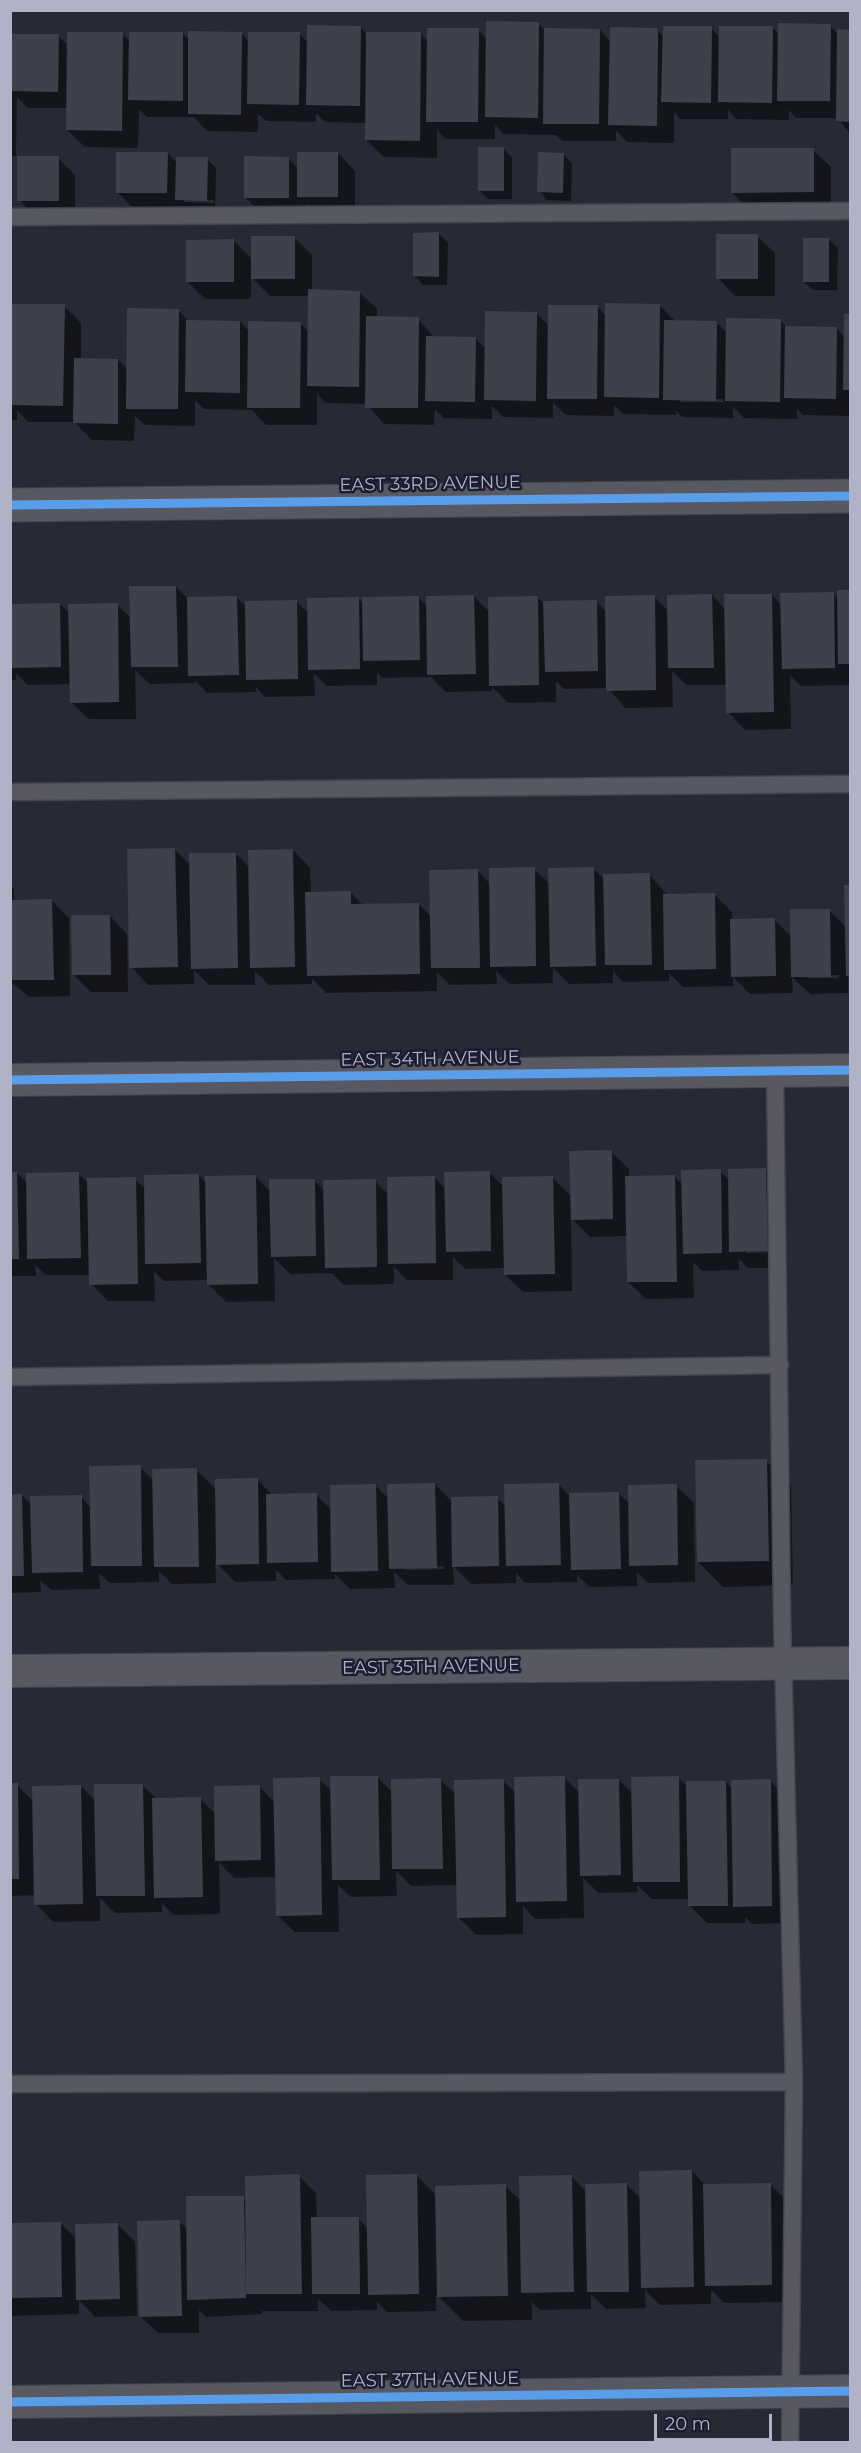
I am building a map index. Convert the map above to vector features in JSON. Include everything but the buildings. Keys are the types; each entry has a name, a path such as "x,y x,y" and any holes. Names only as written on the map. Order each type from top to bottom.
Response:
{"street":[{"name":"EAST 33RD AVENUE","path":"10,505 850,496"},
{"name":"EAST 34TH AVENUE","path":"10,1080 850,1070"},
{"name":"EAST 35TH AVENUE","path":"10,1671 850,1663"},
{"name":"EAST 37TH AVENUE","path":"10,2402 850,2391"}],"lane":[{"path":"10,217 850,212"},
{"path":"10,792 850,784"},
{"path":"775,1072 784,1664 794,2082 790,2442"},
{"path":"10,1377 780,1365"},
{"path":"10,2085 794,2082"}],"cycle path":[{"path":"10,505 850,496"},
{"path":"10,1080 850,1070"},
{"path":"10,2402 850,2391"}]}
